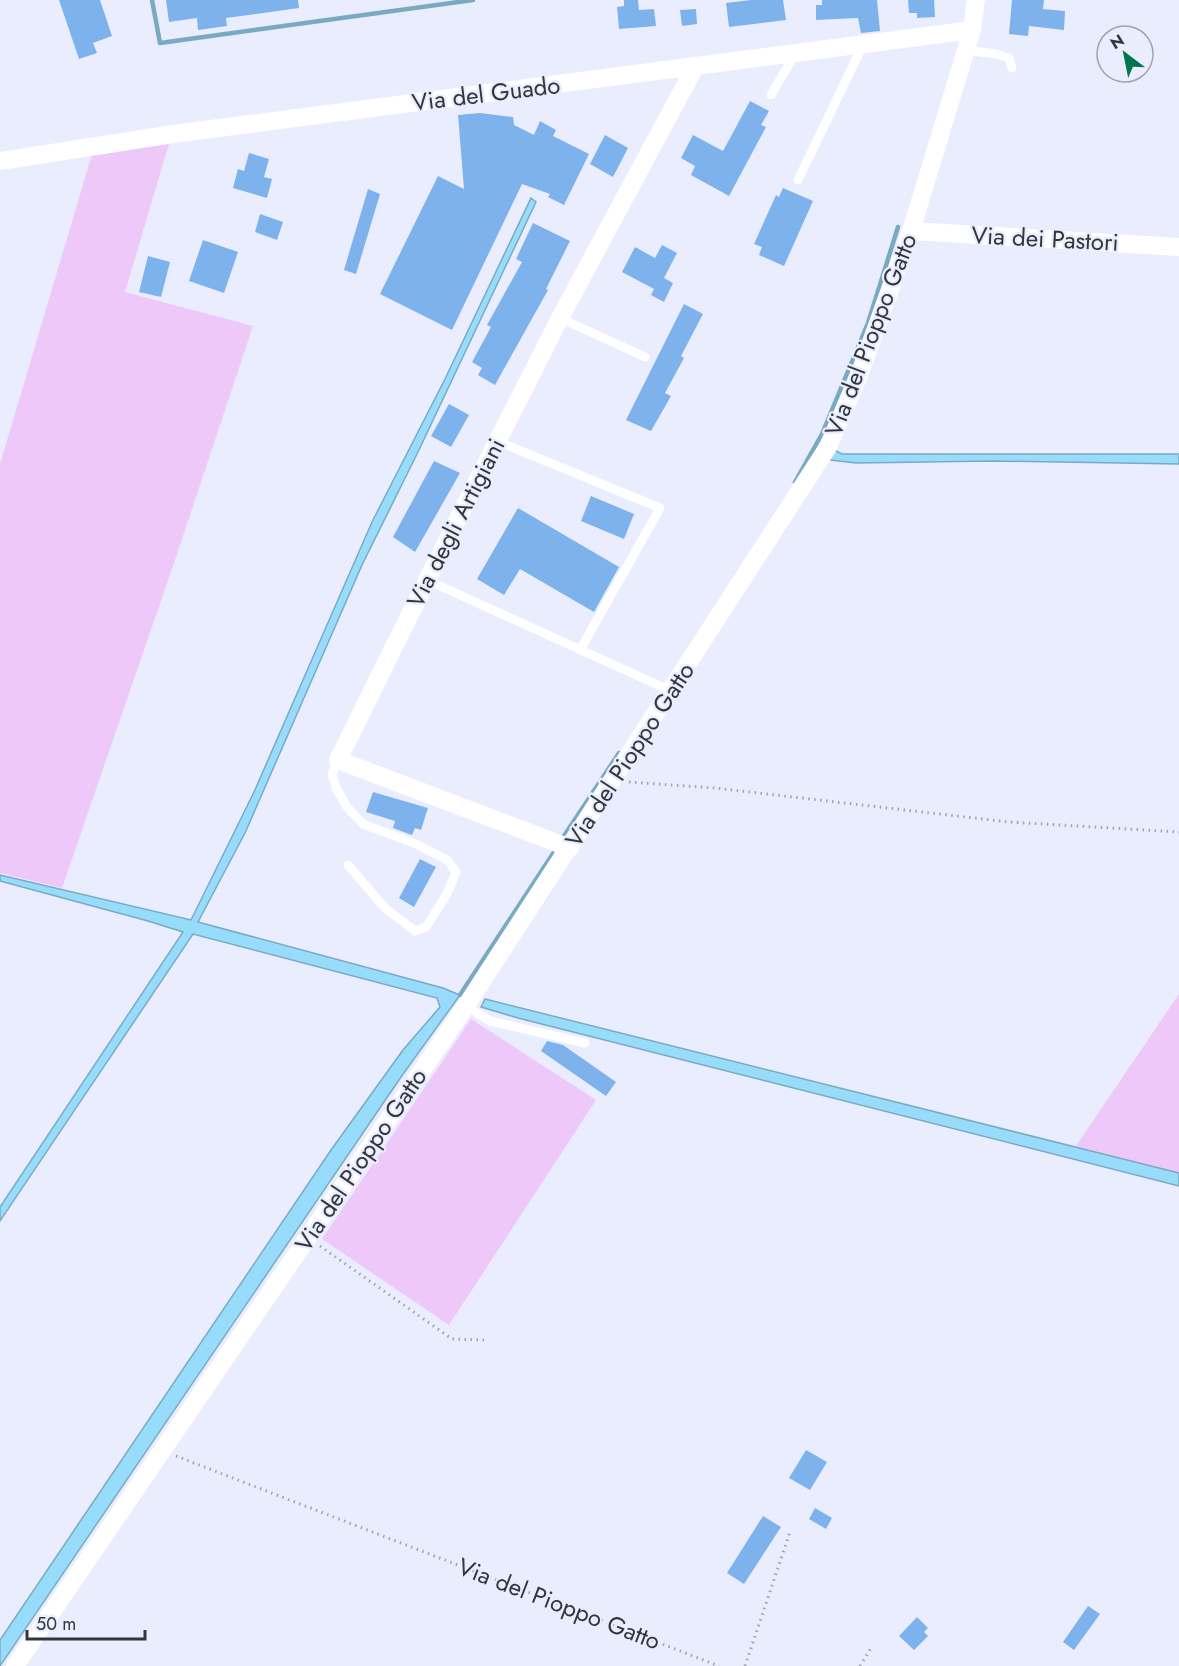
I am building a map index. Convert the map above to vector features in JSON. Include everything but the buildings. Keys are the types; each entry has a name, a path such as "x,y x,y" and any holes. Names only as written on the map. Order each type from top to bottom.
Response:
{"street":[{"name":"Via del Pioppo Gatto","path":"15,1666 309,1239 466,1006 828,447 860,373 911,231 972,30 976,0"},
{"name":"Via del Guado","path":"0,160 173,134 972,30"},
{"name":"Via degli Artigiani","path":"338,760 560,318 694,68"},
{"name":"Via dei Pastori","path":"911,231 1179,247"},
{"path":"338,760 570,848"}],"lane":[{"path":"798,180 863,45"},
{"path":"966,50 1009,58 1012,68"},
{"path":"771,95 795,54"},
{"path":"560,318 645,357"},
{"path":"497,441 660,508 580,650"},
{"path":"427,580 671,691"},
{"path":"338,760 332,774 336,788 347,807 363,824 416,844 447,860 456,872 447,894 426,927 415,931 386,908 348,865"},
{"path":"466,1006 490,1021 585,1043"}],"path":[{"path":"615,776 632,783 716,788 1009,822 1179,832"},
{"path":"309,1239 452,1339 484,1340"},
{"name":"Via del Pioppo Gatto","path":"163,1452 719,1666"},
{"path":"745,1666 790,1532"},
{"path":"860,1666 871,1648"}],"shaded area":[{"path":"171,137 125,292 253,326 62,888 0,873 0,464 93,151"},
{"path":"1179,994 1179,1173 1076,1146"},
{"path":"471,1019 596,1100 449,1325 322,1239"}],"water":[{"path":"531,198 536,202 362,565 245,833 198,922 443,988 460,995 401,1077 0,1666 0,1640 331,1150 403,1050 440,1007 437,998 193,934 0,1221 0,1207 183,932 0,881 0,875 191,920 254,792 372,522 445,379"},
{"path":"828,447 842,454 1179,454 1179,464 994,461 856,463 821,459"},
{"path":"485,999 1179,1173 1179,1186 518,1018 481,1007"}],"waterway":[{"path":"152,0 160,43 473,0"},
{"path":"795,482 822,434 868,323 898,227"},
{"path":"562,839 619,753"},
{"path":"460,995 556,849"}]}
